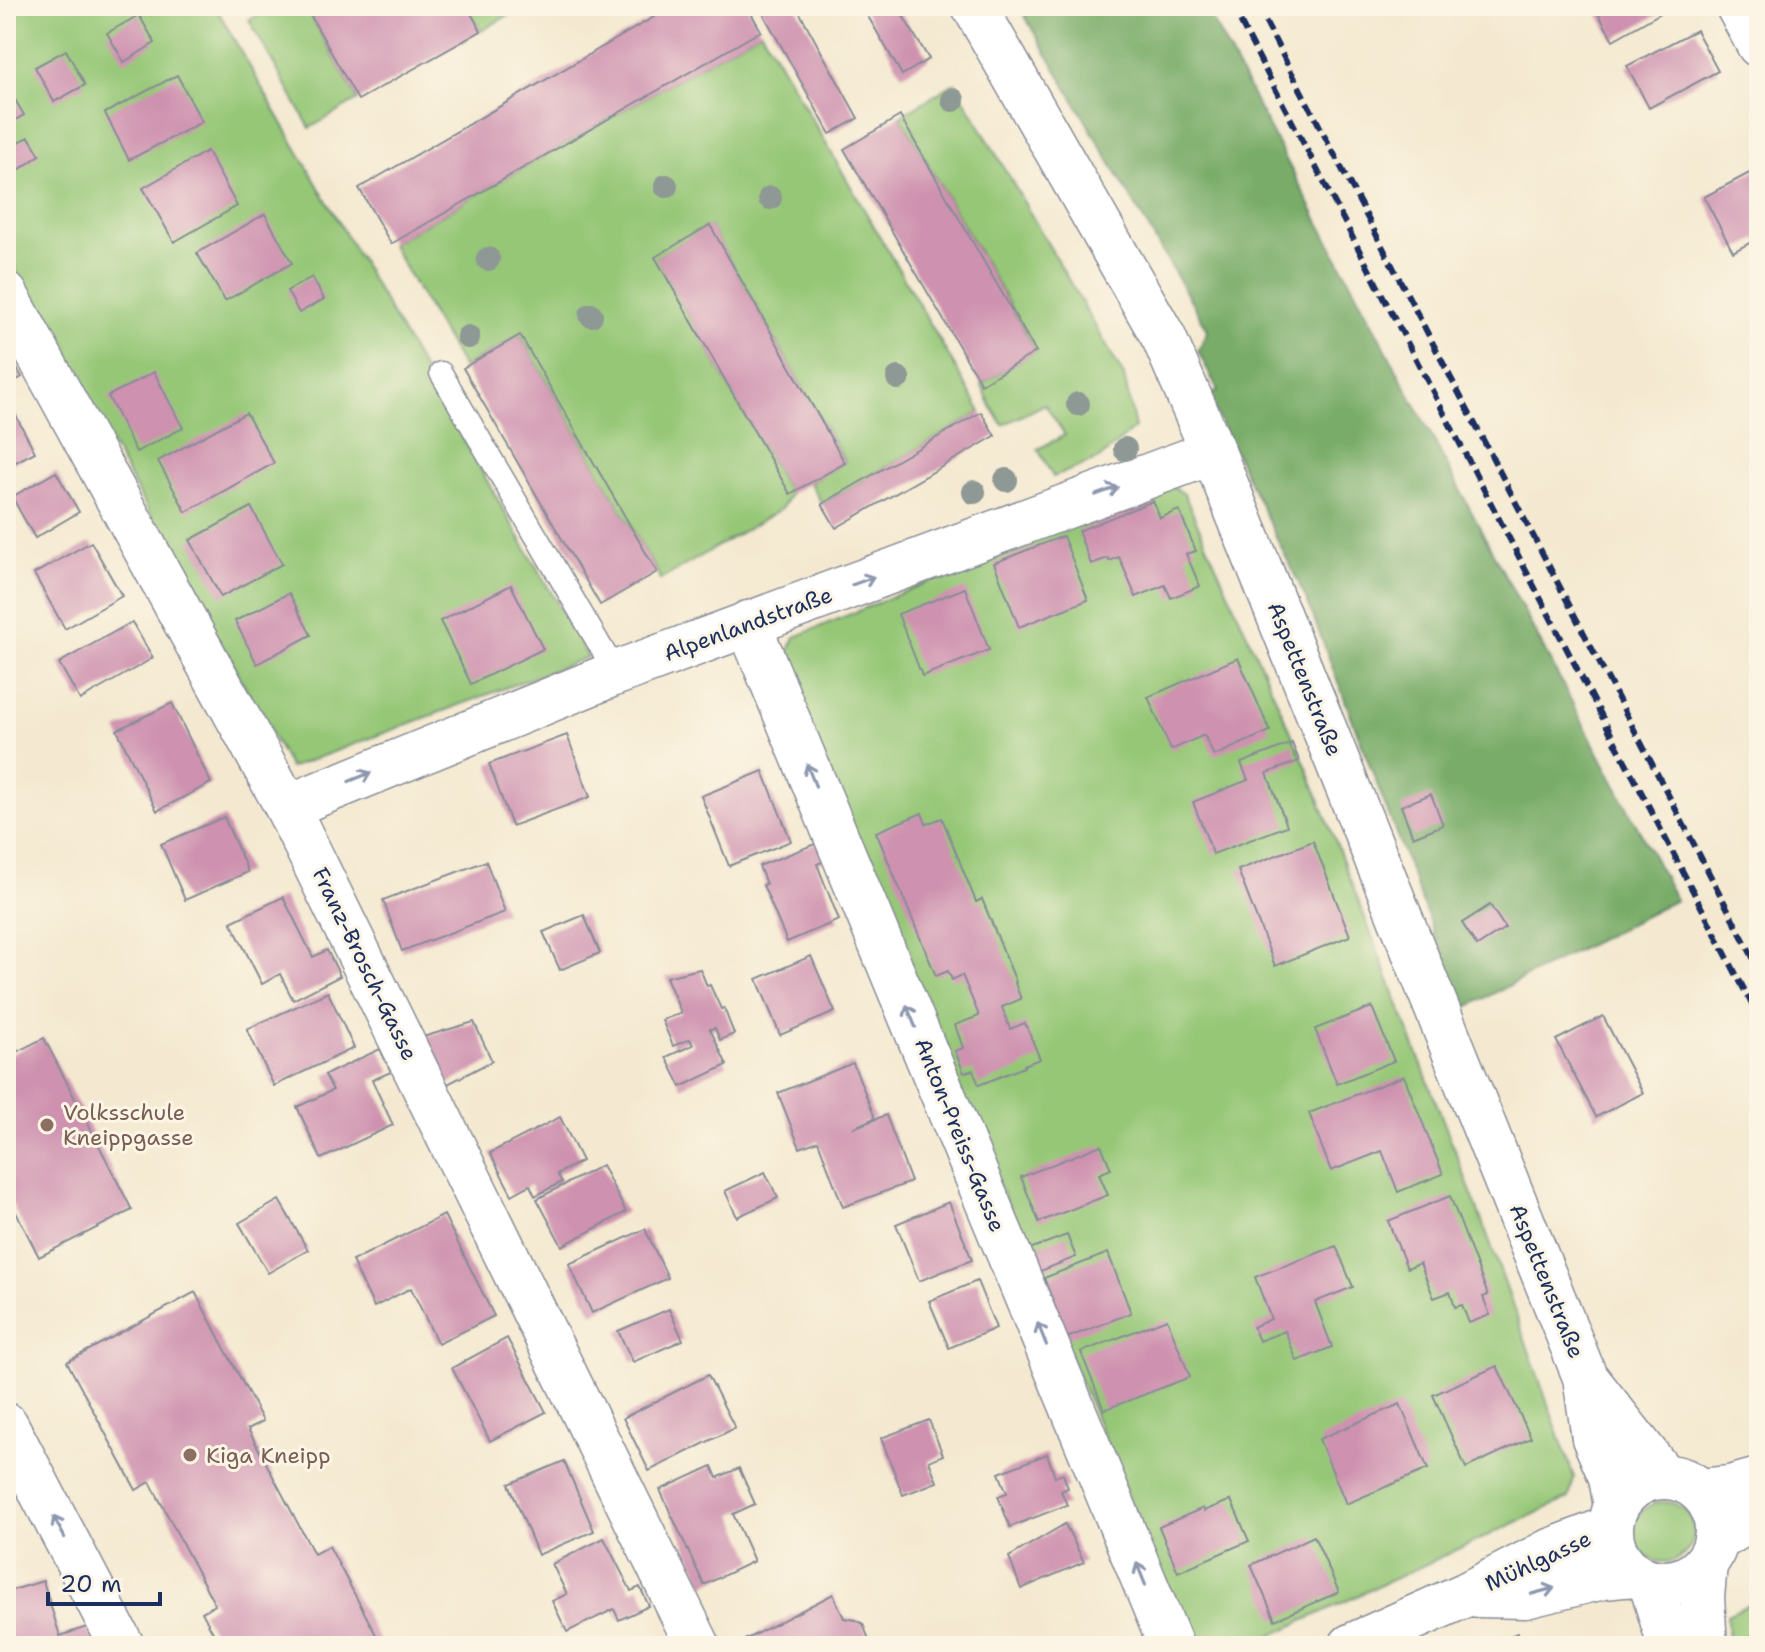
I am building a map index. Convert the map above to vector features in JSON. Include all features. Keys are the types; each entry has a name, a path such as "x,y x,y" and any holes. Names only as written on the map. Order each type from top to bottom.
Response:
{"street":[{"name":"Aspettenstraße","path":"974,6 1164,338 1213,452 1585,1377 1594,1438 1611,1477 1613,1517"},
{"path":"1738,6 1759,45"},
{"name":"Franz-Brosch-Gasse","path":"6,295 287,807 698,1646"},
{"name":"Alpenlandstraße","path":"287,807 616,673 1213,452"},
{"name":"Anton-Preiss-Gasse","path":"748,623 1171,1646"},
{"name":"Aspettenstraße","path":"1585,1377 1682,1484"},
{"path":"6,1425 122,1646"},
{"name":"Mühlgasse","path":"1642,1578 1618,1559 1613,1549 1613,1517 1630,1488 1652,1478 1730,1488 1759,1480"},
{"path":"1682,1484 1709,1502 1717,1527 1702,1597 1705,1646"},
{"name":"Mühlgasse","path":"1465,1595 1525,1596 1603,1577 1675,1582 1697,1572 1711,1552 1759,1515"},
{"name":"Mühlgasse","path":"1374,1641 1613,1517"},
{"path":"1642,1578 1670,1646"}],"lane":[{"path":"441,373 616,673"}],"green space":[{"path":"6,6 215,6 588,657 290,768 6,253"},
{"path":"275,6 305,6 358,100 310,128 249,20"},
{"path":"467,6 524,6 481,31"},
{"path":"1019,6 1205,6 1676,900 1463,1009 1306,598 1208,397 1218,390 1198,351 1208,330"},
{"path":"761,31 981,412 822,504 810,483 845,462 710,226 656,257 790,494 781,509 660,580 520,335 463,368 391,244"},
{"path":"955,83 1124,376 1135,428 1099,459 1053,477 1038,449 1065,435 1045,404 1003,425 981,384 1036,351 900,116"},
{"path":"1167,483 1184,494 1307,768 1487,1234 1574,1477 1569,1498 1249,1646 1190,1646 783,663 795,637"},
{"path":"1664,1502 1686,1510 1694,1532 1686,1554 1664,1562 1642,1554 1634,1532 1642,1510"},
{"path":"1759,1600 1759,1646 1728,1646 1727,1615"}],"building":[{"path":"305,6 467,6 481,31 358,100"},
{"path":"673,6 747,6 761,31 391,244 359,188"},
{"path":"759,6 796,6 858,118 830,134"},
{"path":"862,6 897,6 929,59 902,75"},
{"path":"1594,6 1673,6 1613,40"},
{"path":"139,15 155,43 124,62 107,33"},
{"path":"1696,30 1718,71 1649,108 1627,66"},
{"path":"66,50 85,85 54,102 35,67"},
{"path":"177,75 202,122 129,160 105,113"},
{"path":"6,84 24,115 6,125"},
{"path":"900,116 1036,352 981,384 844,149"},
{"path":"29,137 40,155 6,179 6,148"},
{"path":"207,151 237,206 174,242 143,188"},
{"path":"1759,168 1759,238 1733,252 1704,197"},
{"path":"265,214 292,263 225,301 197,253"},
{"path":"710,225 845,463 790,494 655,257"},
{"path":"312,277 324,299 299,313 287,291"},
{"path":"520,335 657,572 600,605 463,368"},
{"path":"6,349 22,377 6,386"},
{"path":"154,372 183,428 136,452 108,396"},
{"path":"6,397 35,452 6,467"},
{"path":"981,412 995,436 836,528 822,504"},
{"path":"246,413 274,463 186,512 158,461"},
{"path":"56,472 79,512 35,538 12,497"},
{"path":"1153,501 1160,518 1179,510 1196,551 1186,554 1200,586 1171,598 1165,585 1136,597 1119,557 1091,564 1078,531"},
{"path":"251,507 282,564 221,597 190,540"},
{"path":"1063,536 1088,600 1019,627 994,563"},
{"path":"91,542 122,596 65,629 34,574"},
{"path":"511,585 543,649 471,684 440,621"},
{"path":"965,588 989,650 922,676 898,614"},
{"path":"289,593 311,635 257,664 235,621"},
{"path":"132,622 153,658 80,700 59,663"},
{"path":"1238,658 1270,731 1214,756 1204,735 1171,750 1148,697"},
{"path":"172,703 211,783 157,811 117,730"},
{"path":"567,735 590,797 512,826 489,764"},
{"path":"1292,743 1299,761 1267,773 1287,826 1213,854 1193,802 1248,780 1241,763"},
{"path":"763,771 791,841 729,866 701,796"},
{"path":"1431,794 1443,825 1413,837 1401,806"},
{"path":"922,813 926,824 942,818 976,902 982,899 1021,999 1002,1007 1010,1029 1025,1023 1040,1059 979,1085 973,1070 964,1073 955,1051 963,1048 955,1025 979,1016 973,1001 962,975 952,980 948,971 936,976 876,832"},
{"path":"224,817 248,872 185,900 161,844"},
{"path":"1313,841 1350,936 1275,966 1238,870"},
{"path":"820,842 827,860 817,864 839,920 787,942 763,885 766,884 759,866"},
{"path":"486,861 505,912 402,951 383,900"},
{"path":"283,897 313,957 327,950 340,976 293,1000 280,974 262,984 231,922"},
{"path":"1490,905 1505,928 1477,946 1462,923"},
{"path":"584,915 600,953 560,970 543,932"},
{"path":"811,956 835,1012 780,1035 757,979"},
{"path":"700,969 721,1009 724,1008 734,1034 720,1040 715,1028 710,1029 727,1065 681,1087 666,1057 693,1045 690,1039 673,1046 662,1020 681,1013 666,977"},
{"path":"328,992 354,1048 274,1086 247,1029"},
{"path":"1372,1007 1394,1061 1337,1084 1315,1029"},
{"path":"1603,1016 1643,1093 1596,1117 1556,1040"},
{"path":"474,1022 492,1061 446,1085 423,1037"},
{"name":"Volksschule Kneippgasse","path":"44,1038 132,1210 39,1257 6,1193 6,1057"},
{"path":"380,1049 391,1072 372,1080 393,1125 321,1159 297,1107 333,1090 325,1075"},
{"path":"853,1063 875,1118 853,1128 886,1115 911,1182 843,1207 818,1141 800,1148 778,1093"},
{"path":"1404,1076 1443,1174 1398,1192 1382,1151 1331,1171 1309,1113"},
{"path":"560,1117 582,1161 557,1174 562,1182 535,1196 530,1185 512,1195 490,1153"},
{"path":"1101,1145 1111,1169 1099,1174 1108,1195 1039,1222 1021,1177"},
{"path":"602,1165 626,1212 562,1246 537,1199"},
{"path":"765,1172 778,1198 737,1217 725,1191"},
{"path":"1450,1196 1488,1295 1483,1297 1490,1315 1469,1323 1462,1305 1455,1307 1450,1292 1434,1298 1420,1263 1407,1268 1388,1221"},
{"path":"279,1200 308,1250 268,1273 239,1223"},
{"path":"949,1202 972,1260 919,1281 896,1224"},
{"path":"444,1215 494,1316 438,1344 411,1288 374,1307 352,1261"},
{"path":"645,1229 668,1278 592,1313 569,1264"},
{"path":"1067,1235 1076,1257 1033,1274 1024,1251"},
{"path":"1336,1246 1353,1287 1315,1302 1332,1347 1297,1361 1285,1331 1259,1341 1253,1327 1271,1319 1255,1277"},
{"path":"1108,1253 1131,1313 1067,1338 1044,1278"},
{"path":"977,1281 996,1328 949,1348 929,1301"},
{"name":"Kiga Kneipp","path":"195,1292 263,1421 248,1429 314,1554 329,1546 382,1646 220,1646 202,1612 215,1605 150,1482 136,1490 67,1362"},
{"path":"669,1309 683,1340 633,1362 618,1331"},
{"path":"1167,1319 1190,1377 1104,1410 1081,1352"},
{"path":"507,1338 546,1412 490,1441 452,1368"},
{"path":"1497,1366 1531,1438 1466,1468 1433,1395"},
{"path":"708,1375 735,1428 649,1471 623,1418"},
{"path":"1400,1404 1428,1469 1346,1504 1319,1439"},
{"path":"929,1420 943,1455 929,1461 937,1482 903,1495 881,1438"},
{"path":"1047,1454 1055,1477 1063,1474 1068,1488 1061,1491 1067,1505 1010,1527 998,1496 1007,1493 999,1473"},
{"path":"564,1461 594,1531 538,1555 509,1484"},
{"path":"712,1466 717,1478 739,1468 755,1504 733,1514 754,1561 704,1585 660,1490"},
{"path":"1231,1500 1249,1541 1178,1572 1159,1527"},
{"path":"1065,1524 1084,1562 1021,1589 1009,1557"},
{"path":"1314,1536 1339,1592 1275,1620 1251,1565"},
{"path":"604,1538 631,1591 640,1587 649,1606 619,1620 614,1609 567,1632 552,1601 567,1594 552,1564"},
{"path":"43,1581 60,1636 87,1627 96,1646 6,1646 6,1592"},
{"path":"833,1594 844,1618 863,1624 869,1640 867,1646 738,1646 737,1644"},
{"path":"1517,1633 1523,1646 1500,1646 1498,1643"},
{"path":"1759,1633 1759,1646 1745,1646 1742,1639"}],"railway":[{"path":"1232,6 1759,1018"},
{"path":"1257,6 1759,969"}],"place":[{"name":"Volksschule Kneippgasse","path":"47,1125"},
{"name":"Kiga Kneipp","path":"190,1455"}]}
